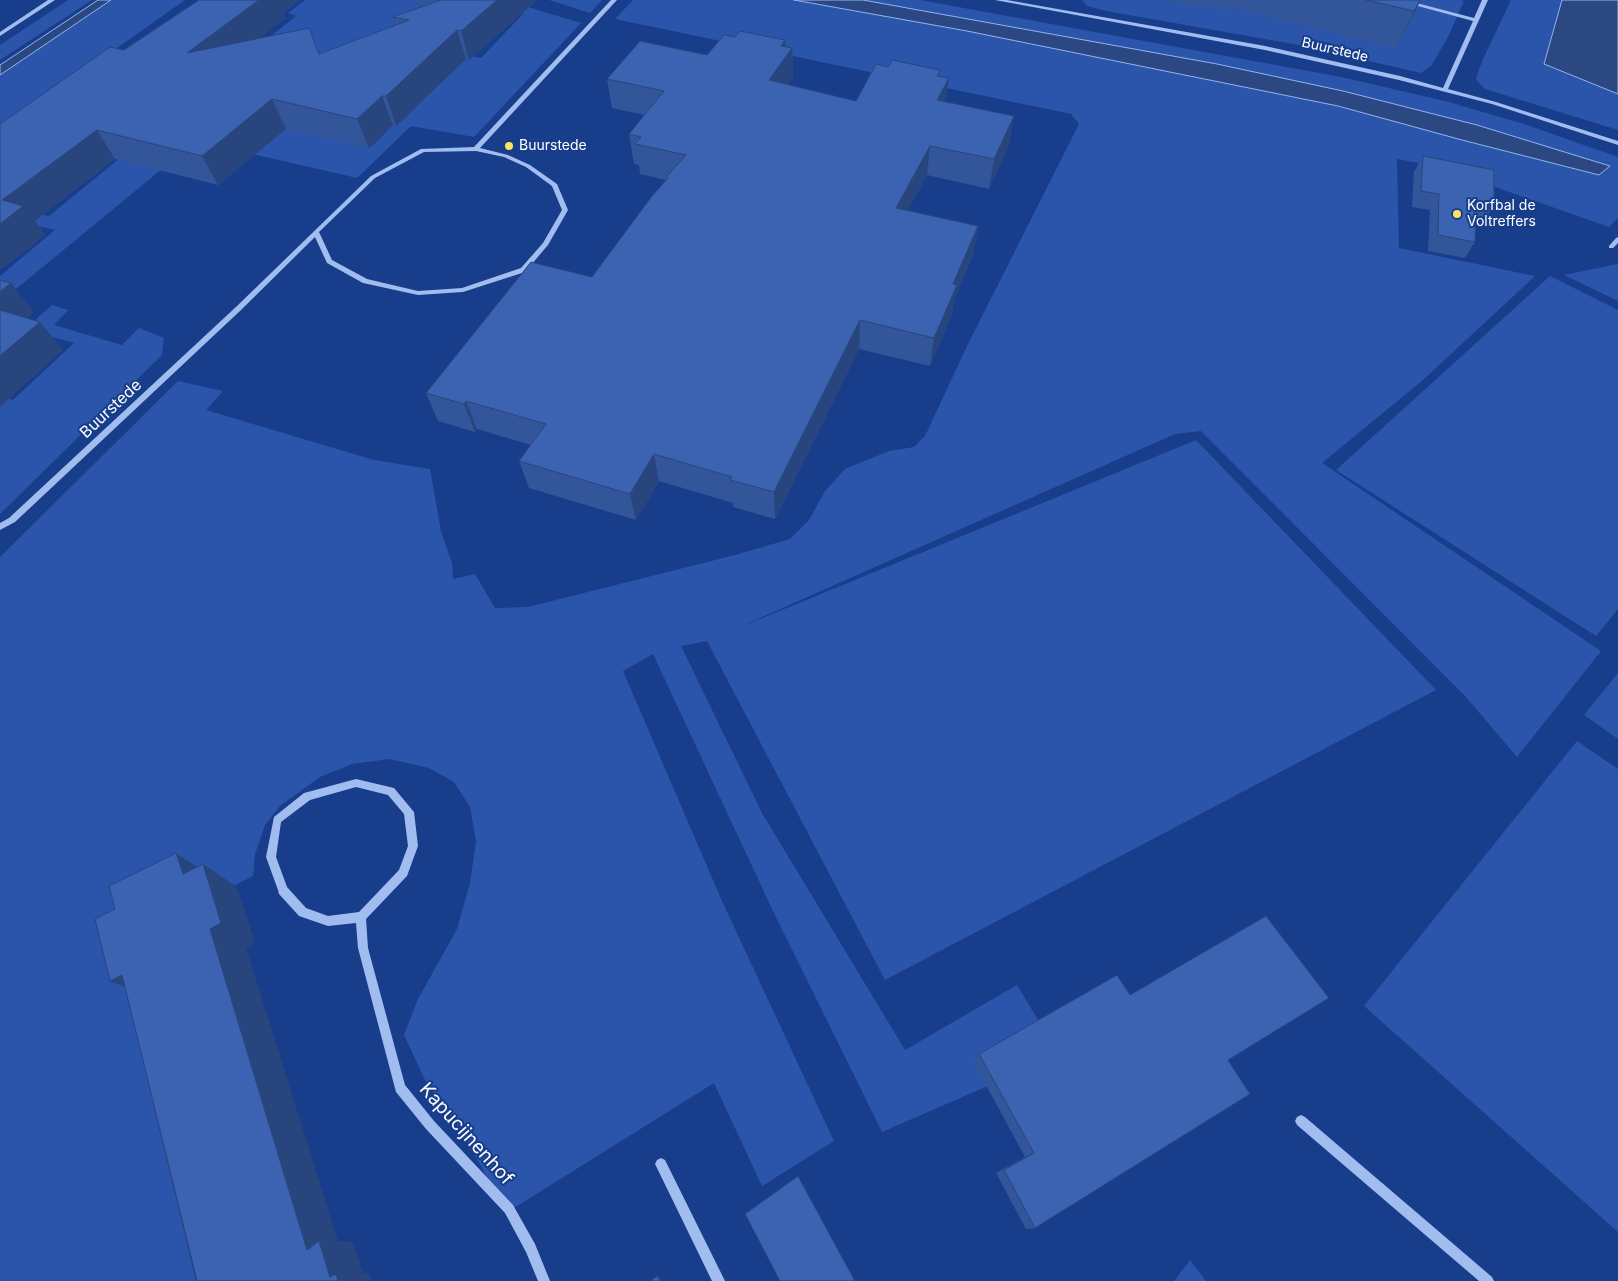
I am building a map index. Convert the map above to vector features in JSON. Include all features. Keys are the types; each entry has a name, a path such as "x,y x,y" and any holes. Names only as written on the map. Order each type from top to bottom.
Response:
{"street":[{"path":"0,34 52,0"},
{"path":"476,149 614,0"},
{"name":"Buurstede","path":"998,0 1265,48 1445,89 1618,143"},
{"path":"1040,7 1042,0"},
{"path":"1445,89 1485,0"},
{"path":"476,149 506,156 528,166 555,185 564,210 546,244 523,270 463,290 418,293 365,281 329,261 316,232 373,177 423,150 476,149"},
{"name":"Buurstede","path":"0,527 12,520 239,308 316,232"},
{"path":"1611,247 1618,239"},
{"path":"356,783 391,791 408,812 412,846 403,873 361,917 328,921 303,912 283,890 271,857 277,820 307,796 356,783"},
{"name":"Kapucijnenhof","path":"361,917 363,948 400,1088 430,1125 509,1210 531,1248 544,1281"},
{"path":"1300,1121 1488,1281"},
{"path":"661,1164 719,1281"}],"lane":[{"path":"1399,0 1476,20"}],"shaded area":[{"path":"68,0 92,0 0,60 0,45"},
{"path":"98,0 111,0 0,75 0,65"},
{"path":"111,0 185,0 0,131 0,75"},
{"path":"305,0 514,0 534,9 581,23 474,137 411,126 357,178 196,141 10,294 0,291 0,276 55,230 24,223 36,213 49,216 137,144 267,123 372,146 386,132 388,120 400,123 467,55 481,58 524,13 502,8 388,71 262,43 296,16 288,13"},
{"path":"549,0 602,0 590,13"},
{"path":"633,0 794,0 967,31 1338,106 1599,175 1609,166 1477,125 1343,91 1217,64 863,0 920,0 1341,77 1445,101 1524,124 1618,157 1618,218 1609,227 1435,166 1397,159 1399,248 1535,276 1423,380 1322,463 1601,651 1517,757 1465,696 1201,431 1175,434 733,630 1196,440 1436,690 885,980 707,641 681,646 762,813 905,1050 1017,985 1059,1055 882,1132 773,911 653,654 623,671 722,901 834,1141 762,1186 714,1083 506,1213 463,1133 426,1082 404,1035 418,999 457,929 470,883 476,841 470,807 454,782 429,768 389,759 352,764 320,777 280,806 265,825 255,854 253,876 116,945 196,1281 0,1281 0,557 178,381 223,391 206,410 374,460 430,469 441,531 452,563 453,579 475,574 495,608 528,607 735,555 790,539 809,520 825,491 845,469 889,451 914,447 925,436 969,342 1079,124 1071,114 615,19"},
{"path":"794,0 863,0 1217,64 1343,91 1477,125 1610,166 1599,175 1338,106 967,31"},
{"path":"1082,0 1464,1 1449,35 1432,65 1421,73 1299,45 1106,11 1087,6"},
{"path":"1511,0 1562,0 1544,64 1618,94 1618,130 1485,89 1478,82 1476,78 1483,59"},
{"path":"1562,0 1618,0 1618,94 1544,64"},
{"path":"1618,264 1618,301 1564,275"},
{"path":"1550,276 1618,310 1618,609 1596,636 1336,470"},
{"path":"52,305 68,310 54,325 122,345 139,328 164,338 162,355 0,514 0,396 13,400 74,343 25,329"},
{"path":"1618,673 1618,739 1584,715"},
{"path":"1577,741 1618,769 1618,1232 1364,1006"},
{"path":"1190,1260 1206,1281 1174,1281"}],"building":[{"path":"199,0 259,0 187,53 309,28 319,54 409,20 393,17 441,0 497,0 461,31 457,30 386,96 382,96 357,119 272,99 202,156 97,130 2,200 23,206 0,224 0,124 110,47 124,50"},
{"path":"1366,0 1420,0 1414,11"},
{"path":"740,31 785,40 781,46 792,48 769,80 856,101 876,64 888,67 892,60 940,70 937,76 949,78 937,100 1014,116 994,159 930,146 896,208 978,226 953,284 957,285 934,338 860,320 774,492 730,480 732,477 654,454 630,494 519,461 546,424 466,401 464,404 426,393 531,262 592,277 652,196 668,178 666,177 686,155 635,144 641,137 629,134 664,91 607,79 640,41 707,55 724,35 735,37"},
{"path":"1423,156 1494,170 1494,205 1476,202 1475,242 1438,235 1439,194 1421,191"},
{"path":"0,280 11,283 0,292"},
{"path":"0,310 40,322 0,356"},
{"path":"176,853 183,874 203,864 221,923 210,929 307,1250 319,1241 330,1277 336,1274 338,1281 197,1281 122,975 110,981 95,919 115,909 109,886"},
{"path":"1266,916 1329,998 1228,1060 1250,1094 1035,1228 1004,1170 1034,1153 979,1054 1117,975 1130,995"},
{"path":"798,1176 855,1281 780,1281 745,1214"},
{"path":"657,1276 660,1281 651,1281"}],"place":[{"name":"Buurstede","path":"509,146"},
{"name":"Korfbal de Voltreffers","path":"1457,214"}]}
